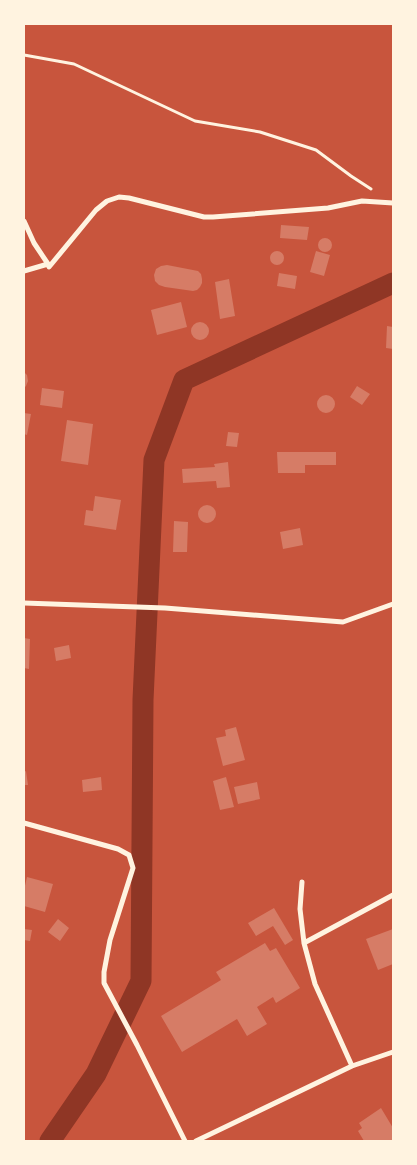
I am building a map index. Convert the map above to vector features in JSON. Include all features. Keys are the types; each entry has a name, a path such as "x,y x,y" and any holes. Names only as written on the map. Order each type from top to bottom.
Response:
{"street":[{"path":"24,271 48,264 49,267 96,210 107,202 119,197 204,217 328,208 362,201 393,203"},
{"path":"24,221 34,243 48,264"},
{"path":"24,602 165,608 342,622 393,604"},
{"path":"24,823 118,849 129,855 134,868 110,940 104,972 104,983 137,1044 185,1141"},
{"path":"302,882 300,908 304,943 315,984 352,1066"},
{"path":"304,943 393,895"},
{"path":"196,1141 352,1066 393,1052"}],"path":[{"path":"24,55 74,64 195,121 260,132 316,150 372,189"}],"building":[{"path":"281,225 309,227 307,240 280,238"},
{"path":"322,238 328,238 332,245 328,252 322,252 318,248 318,242"},
{"path":"274,251 280,251 284,258 280,265 274,265 270,261 270,255"},
{"path":"316,251 330,255 324,276 310,272"},
{"path":"167,265 198,271 202,279 200,287 193,291 159,285 155,281 156,269"},
{"path":"279,273 297,276 295,289 277,286"},
{"path":"229,279 235,316 220,319 215,282"},
{"path":"181,302 187,327 157,335 151,310"},
{"path":"196,322 204,322 209,327 207,338 196,340 191,335 191,327"},
{"path":"387,326 393,327 393,349 386,348"},
{"path":"24,372 27,375 28,381 24,388"},
{"path":"357,386 370,394 362,405 350,397"},
{"path":"42,388 64,391 62,408 40,405"},
{"path":"326,395 332,398 335,404 332,410 326,413 320,410 317,404 320,398"},
{"path":"24,413 31,414 27,435 24,434"},
{"path":"67,420 93,424 88,465 61,461"},
{"path":"228,432 239,433 237,447 226,446"},
{"path":"277,452 336,452 336,465 305,465 305,473 278,473"},
{"path":"228,462 230,487 217,488 216,481 183,483 182,469 215,467 214,464"},
{"path":"95,496 121,500 116,530 84,525 86,510 93,511"},
{"path":"207,505 213,508 216,514 213,520 207,523 201,520 198,514 201,508"},
{"path":"174,521 188,522 187,552 173,552"},
{"path":"300,528 303,545 283,549 280,532"},
{"path":"24,638 30,639 29,669 24,668"},
{"path":"69,645 71,658 56,661 54,648"},
{"path":"236,727 245,760 223,766 216,738 226,736 225,730"},
{"path":"26,771 28,785 24,785 24,772"},
{"path":"101,777 102,790 83,792 82,780"},
{"path":"226,777 234,807 220,810 213,781"},
{"path":"257,782 260,799 238,804 234,787"},
{"path":"27,877 53,884 45,912 24,906 24,890"},
{"path":"274,908 293,940 285,945 273,926 256,936 248,923"},
{"path":"58,919 69,928 60,941 48,932"},
{"path":"24,929 32,930 30,941 24,940"},
{"path":"393,929 393,964 378,970 366,939"},
{"path":"265,943 270,951 276,948 300,988 276,1003 273,997 257,1007 267,1024 247,1036 237,1019 182,1052 161,1016 221,980 216,972"},
{"path":"381,1108 393,1128 393,1141 364,1141 358,1131 362,1128 359,1123"}],"waterway":[{"path":"50,1141 96,1074 141,981 143,700 154,460 184,380 393,283"}]}
